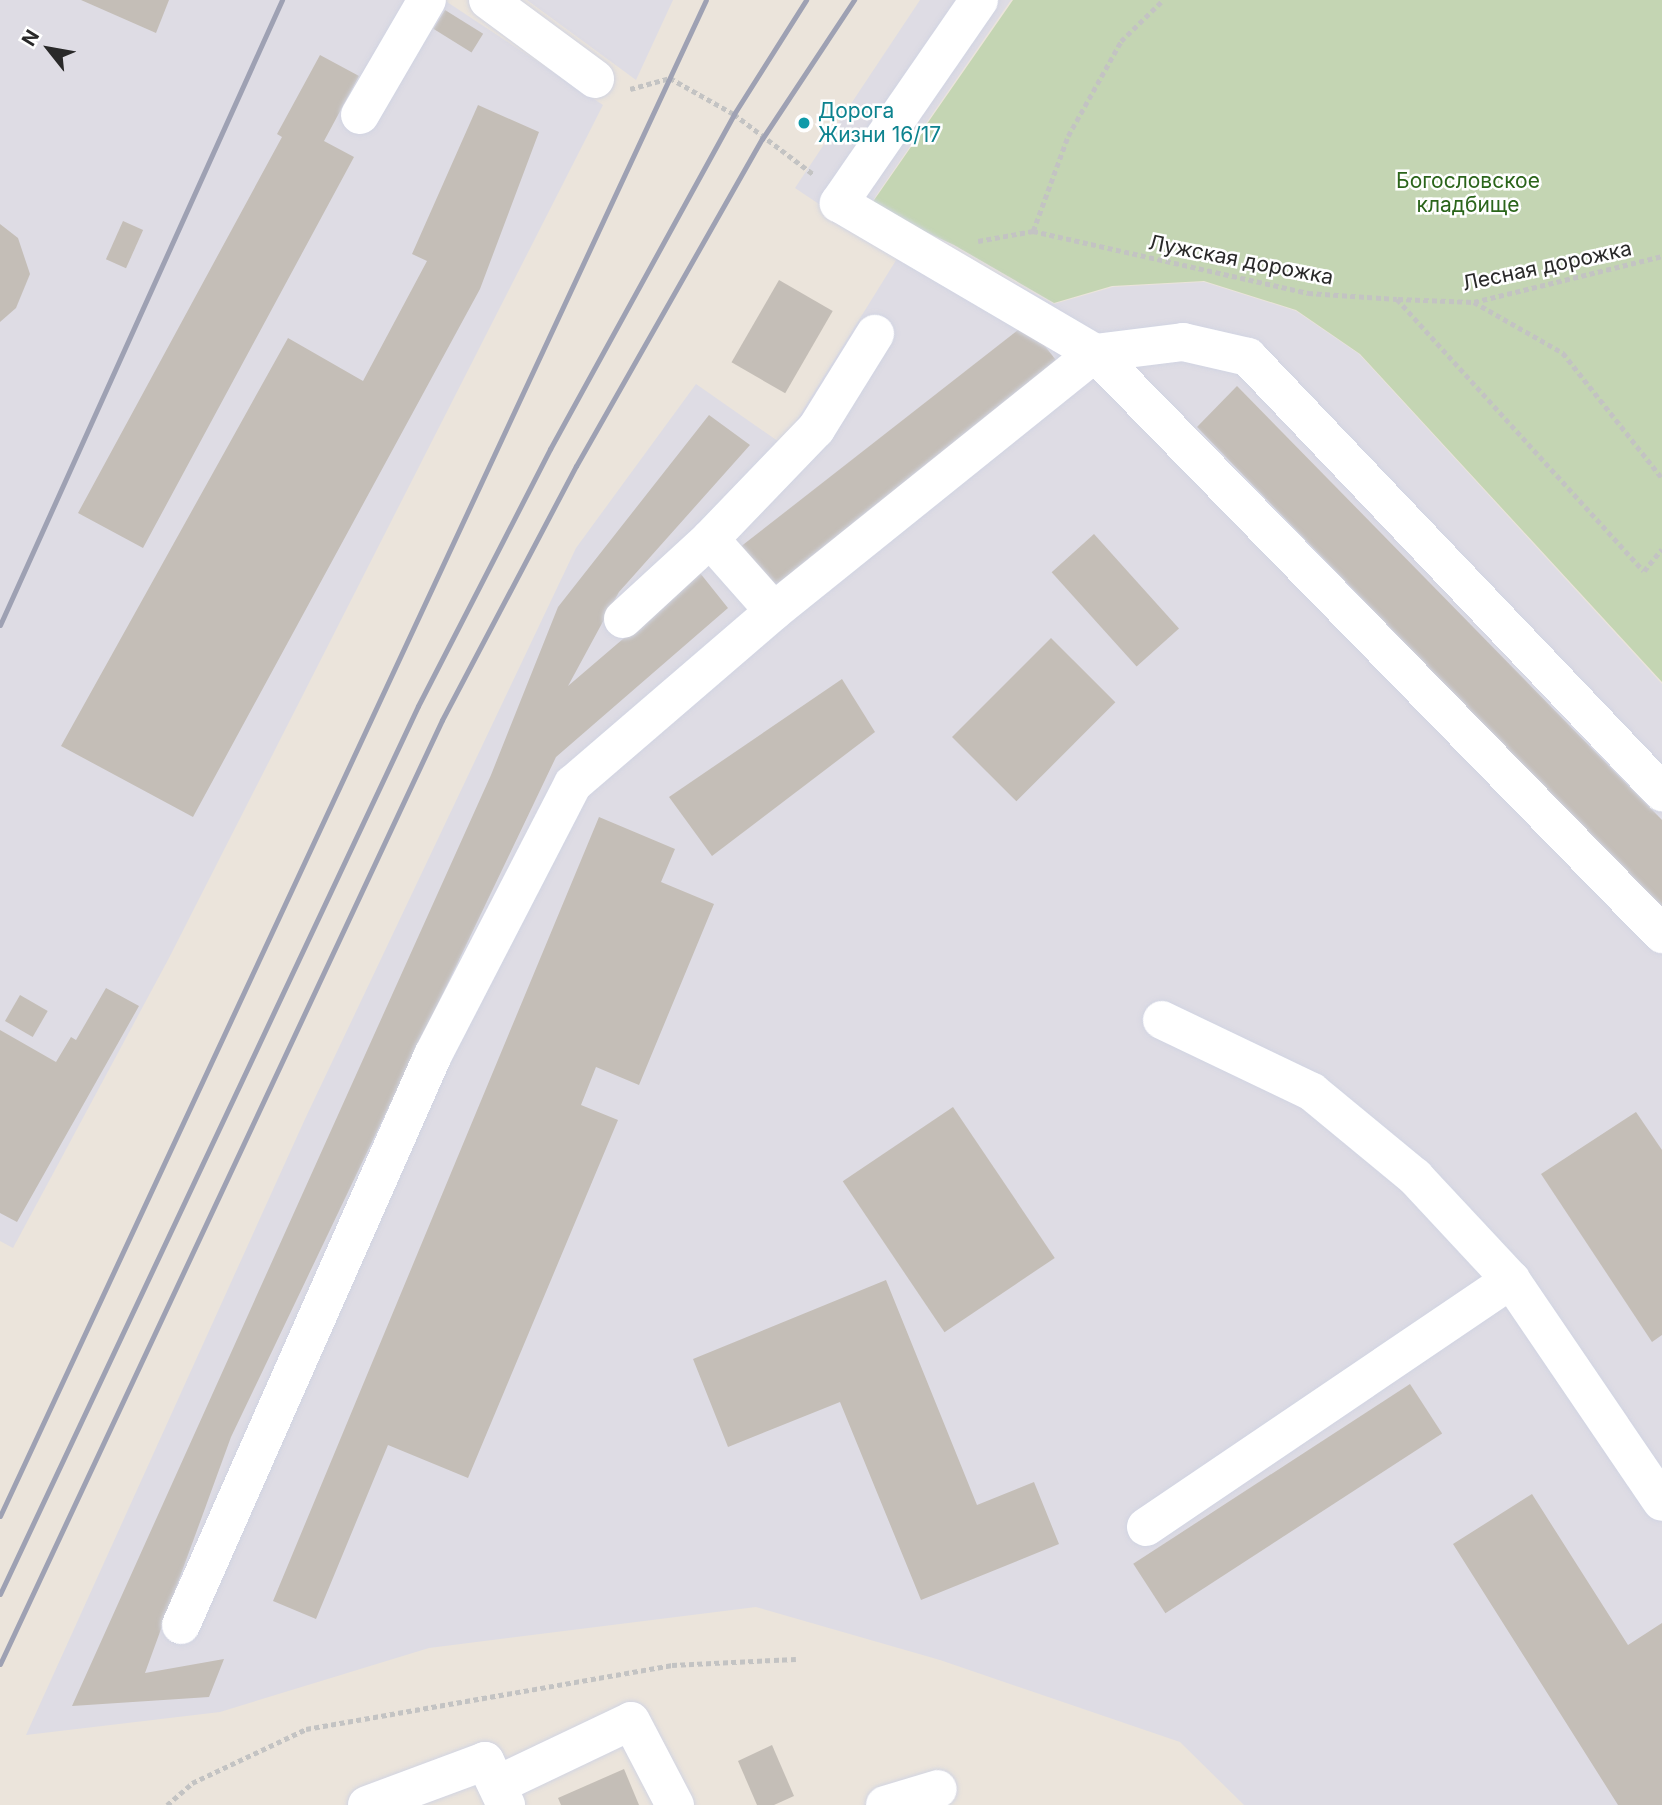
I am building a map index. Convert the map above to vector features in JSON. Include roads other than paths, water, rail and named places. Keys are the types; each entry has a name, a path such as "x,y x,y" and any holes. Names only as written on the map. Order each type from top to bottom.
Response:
{"lane":[{"path":"360,116 427,0"},
{"path":"488,0 595,79"},
{"path":"979,0 839,203 927,251 1096,353 1662,934"},
{"path":"623,619 710,539 816,429 875,334"},
{"path":"181,1625 433,1055 573,784 774,611 1096,353 1183,342 1248,357 1662,792"},
{"path":"710,539 774,611"},
{"path":"1162,1020 1312,1092 1415,1177 1511,1280 1662,1502"},
{"path":"1146,1527 1511,1280"},
{"path":"367,1805 485,1761 501,1795 631,1720 675,1805"},
{"path":"885,1805 938,1789"}],"railway":[{"path":"0,625 282,0"},
{"path":"0,1516 706,0"},
{"path":"0,1594 418,706 550,449 734,114 806,0"},
{"path":"0,1664 442,720 576,466 762,139 854,0"}],"place":[{"name":"Дорога Жизни 16/17","path":"804,123"}],"park label":[{"name":"Богословское кладбище","path":"1468,193"}]}
